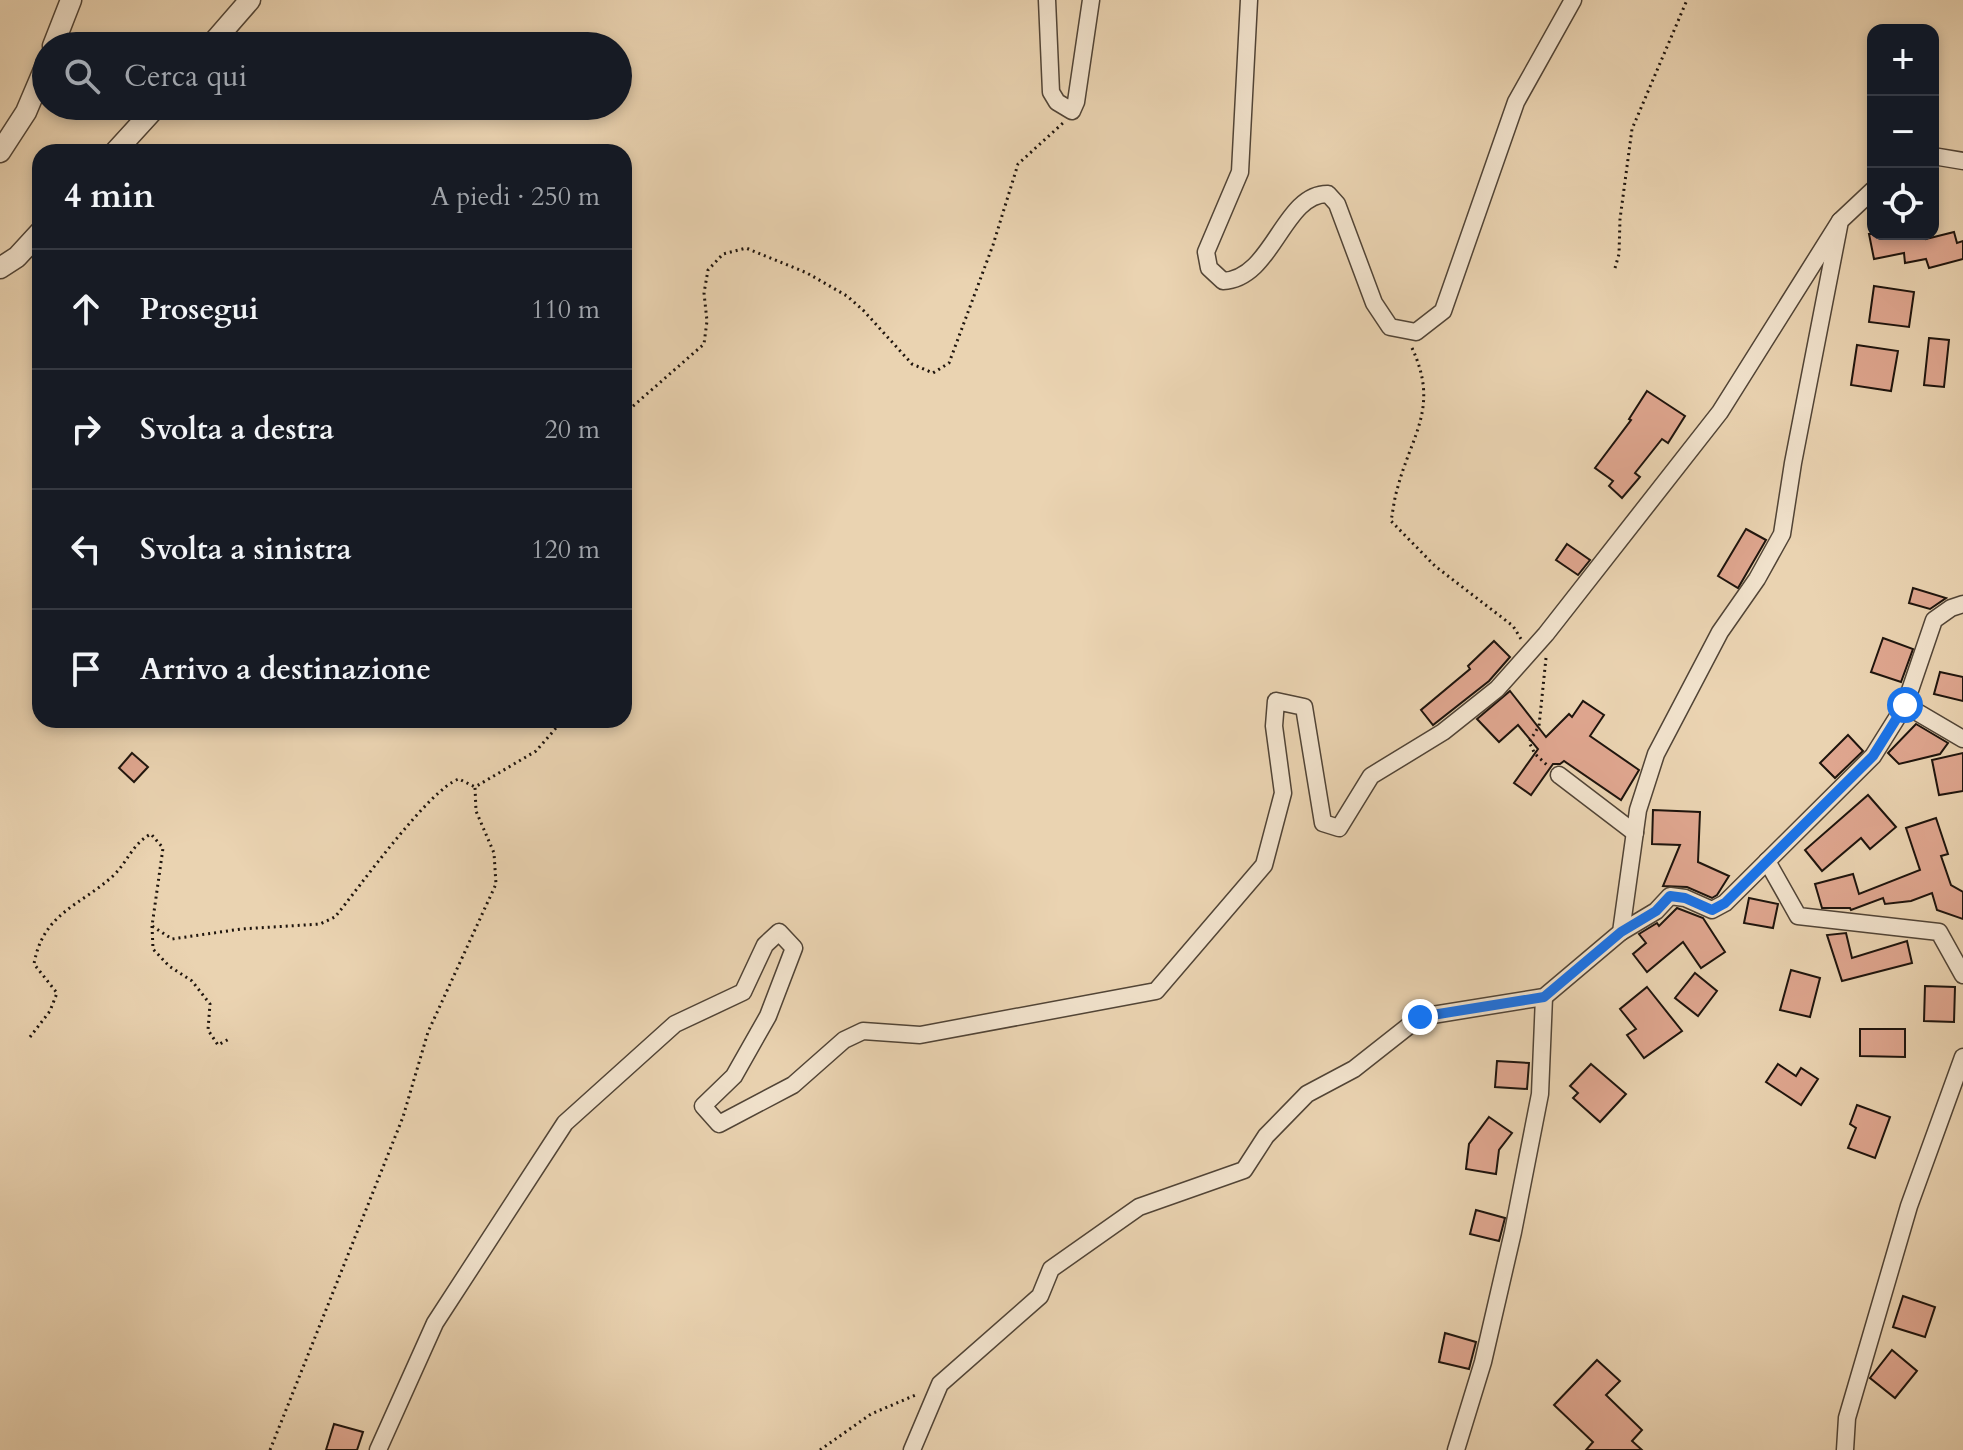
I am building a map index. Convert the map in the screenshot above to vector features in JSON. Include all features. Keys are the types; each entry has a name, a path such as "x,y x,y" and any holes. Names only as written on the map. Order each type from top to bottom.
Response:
{"street":[{"path":"222,32 250,0"},
{"path":"1047,0 1051,92 1057,102 1072,111 1076,102 1091,0"},
{"path":"1249,0 1240,172 1206,252 1209,268 1223,281 1238,280 1257,263 1302,205 1318,194 1328,194 1337,204 1374,303 1390,327 1416,332 1443,311 1516,102 1573,0"},
{"path":"59,32 72,1"},
{"path":"0,152 32,98"},
{"path":"122,144 144,120"},
{"path":"1939,157 1963,161"},
{"path":"378,1450 435,1323 565,1123 675,1024 743,992 765,945 779,932 794,948 768,1016 734,1076 703,1106 719,1124 793,1085 844,1040 863,1031 920,1035 1156,991 1264,865 1283,793 1274,726 1276,701 1304,707 1323,823 1339,828 1371,776 1443,732 1497,689 1543,638 1720,412 1840,221 1867,196"},
{"path":"1621,932 1638,810 1656,754 1720,632 1757,579 1782,534 1840,221"},
{"path":"0,268 17,257 32,241"},
{"path":"912,1450 940,1384 1040,1296 1051,1269 1139,1207 1244,1170 1266,1136 1307,1094 1354,1069 1420,1017 1544,997 1621,932 1656,911 1670,896 1685,898 1712,910 1725,903 1873,756 1905,705 1934,620 1963,604"},
{"path":"1905,705 1963,739"},
{"path":"1559,775 1635,833"},
{"path":"1767,861 1798,916 1939,932 1963,975"},
{"path":"1456,1450 1483,1362 1540,1094 1544,997"},
{"path":"1845,1450 1847,1418 1909,1206 1963,1057"}],"path":[{"path":"1615,268 1632,129 1687,0"},
{"path":"632,407 704,344 707,321 704,293 708,270 723,254 746,248 807,273 847,296 912,364 933,373 949,363 993,245 1018,164 1069,118 1072,111"},
{"path":"1416,332 1411,346 1420,364 1425,400 1416,440 1397,489 1391,521 1435,566 1513,626 1529,653"},
{"path":"1543,638 1546,656 1539,726 1529,742 1535,754 1559,775"},
{"path":"475,787 536,751 556,728"},
{"path":"152,926 172,939 241,929 320,924 335,917 424,807 449,782 459,779 475,787"},
{"path":"270,1450 403,1117 428,1032 496,884 494,853 476,811 475,787"},
{"path":"30,1037 50,1011 57,993 34,964 38,943 61,915 102,886 118,871 141,839 151,834 163,848 152,926 153,949 169,966 192,981 210,1004 208,1030 218,1045 231,1038"},
{"path":"820,1450 871,1414 940,1384"}],"building":[{"path":"1954,232 1957,243 1963,241 1963,259 1929,268 1926,259 1905,263 1904,253 1874,259 1870,240 1939,240 1939,236"},
{"path":"1874,286 1914,292 1909,327 1869,322"},
{"path":"1929,338 1949,340 1944,387 1924,385"},
{"path":"1857,345 1898,351 1891,391 1851,385"},
{"path":"1647,391 1685,416 1668,443 1662,439 1635,473 1640,477 1622,498 1609,486 1613,481 1595,468 1631,420"},
{"path":"1746,529 1766,540 1738,588 1718,576"},
{"path":"1567,544 1590,560 1578,575 1556,560"},
{"path":"1913,588 1946,598 1930,609 1909,603"},
{"path":"1883,638 1913,649 1901,682 1871,672"},
{"path":"1494,641 1510,657 1489,681 1433,725 1421,710 1470,669 1468,666"},
{"path":"1940,672 1963,677 1963,701 1934,694"},
{"path":"1510,691 1546,737 1569,714 1572,717 1583,701 1604,715 1590,736 1639,770 1621,800 1564,761 1553,764 1531,795 1514,783 1538,749 1518,725 1499,742 1477,719"},
{"path":"1916,724 1948,743 1940,754 1899,764 1888,753"},
{"path":"1848,735 1863,751 1835,778 1820,763"},
{"path":"132,753 148,767 134,782 119,768"},
{"path":"1963,753 1963,791 1939,795 1932,760"},
{"path":"1868,795 1896,827 1870,849 1861,838 1822,871 1805,850"},
{"path":"1653,810 1700,812 1698,862 1729,876 1717,895 1712,898 1687,887 1663,886 1680,845 1652,844"},
{"path":"1936,818 1948,854 1941,856 1951,885 1963,892 1963,919 1937,910 1932,893 1911,901 1885,904 1883,898 1851,910 1822,908 1815,884 1853,874 1859,894 1920,870 1906,828"},
{"path":"1749,898 1778,904 1773,928 1744,923"},
{"path":"1677,908 1703,918 1725,952 1701,968 1683,942 1647,972 1633,954 1646,943 1639,934 1657,923 1659,926"},
{"path":"1846,933 1852,958 1907,941 1912,963 1842,981 1827,935"},
{"path":"1791,970 1820,978 1810,1017 1780,1010"},
{"path":"1695,973 1717,991 1698,1016 1675,998"},
{"path":"1925,986 1955,987 1954,1022 1924,1021"},
{"path":"1647,987 1682,1031 1644,1058 1627,1035 1636,1029 1620,1009"},
{"path":"1860,1029 1905,1029 1905,1057 1860,1056"},
{"path":"1497,1061 1529,1063 1527,1089 1495,1087"},
{"path":"1591,1064 1626,1094 1600,1122 1573,1098 1578,1093 1570,1086"},
{"path":"1778,1064 1796,1076 1801,1068 1818,1079 1801,1105 1766,1082"},
{"path":"1857,1105 1890,1117 1875,1158 1848,1148 1856,1128 1850,1124"},
{"path":"1489,1117 1512,1133 1499,1150 1496,1174 1466,1169 1469,1144"},
{"path":"1476,1210 1505,1218 1499,1241 1470,1234"},
{"path":"1903,1296 1935,1307 1925,1337 1893,1327"},
{"path":"1445,1333 1476,1342 1469,1369 1439,1362"},
{"path":"1892,1350 1917,1371 1895,1398 1870,1378"},
{"path":"1597,1360 1620,1381 1606,1395 1642,1430 1632,1441 1642,1450 1586,1450 1593,1442 1554,1405"},
{"path":"334,1424 363,1432 357,1450 326,1450"}],"route":[{"path":"1420,1017 1544,997 1621,932 1656,911 1670,896 1685,898 1712,910 1725,903 1873,756 1905,705"}]}
